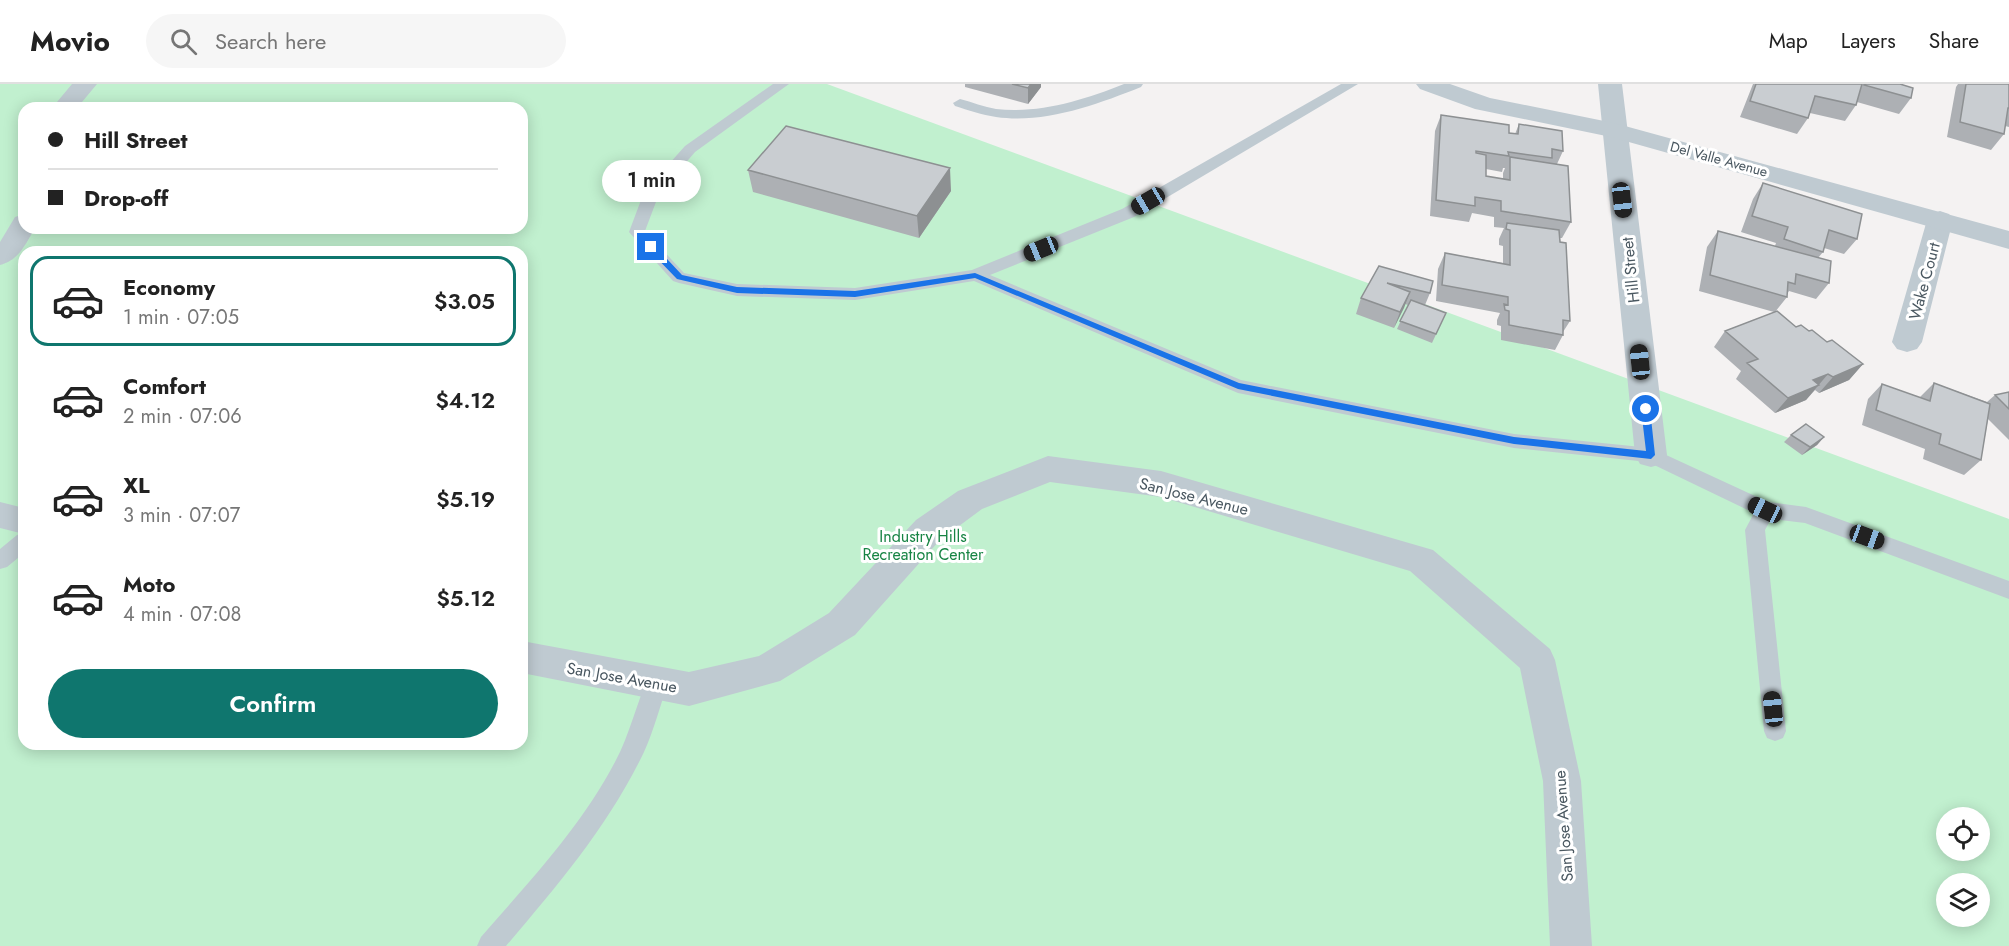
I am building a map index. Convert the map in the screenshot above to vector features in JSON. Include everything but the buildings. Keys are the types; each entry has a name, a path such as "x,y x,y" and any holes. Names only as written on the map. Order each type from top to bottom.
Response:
{"street":[{"path":"69,102 85,84"},
{"name":"Del Valle Avenue","path":"1428,84 1484,104 1614,130 2009,240"},
{"name":"Hill Street","path":"1610,84 1651,455"},
{"name":"Wake Court","path":"1907,342 1940,220"},
{"path":"0,256 10,248 18,234"},
{"name":"San Jose Avenue","path":"528,658 689,689 767,670 842,624 928,530 970,500 1048,469 1161,484 1421,560 1537,660 1562,781 1571,946"},
{"path":"0,515 18,520"}],"lane":[{"path":"782,84 690,149 652,192 637,232 680,277 737,290 855,294 975,275 1128,213 1348,85"},
{"path":"960,103 996,113 1037,113 1115,93 1136,84"},
{"path":"975,275 1238,386 1514,441 1651,455 1765,510 1806,515 2009,590"},
{"path":"1765,510 1755,530 1775,731"},
{"path":"0,561 18,546"},
{"path":"490,946 578,842 611,792 637,743 657,683"}],"green space":[{"name":"Industry Hills Recreation Center","path":"0,84 827,84 2009,519 2009,946 0,946"}],"route":[{"path":"651,247 680,277 737,290 855,294 975,275 1238,386 1514,441 1651,455 1646,409"}]}
